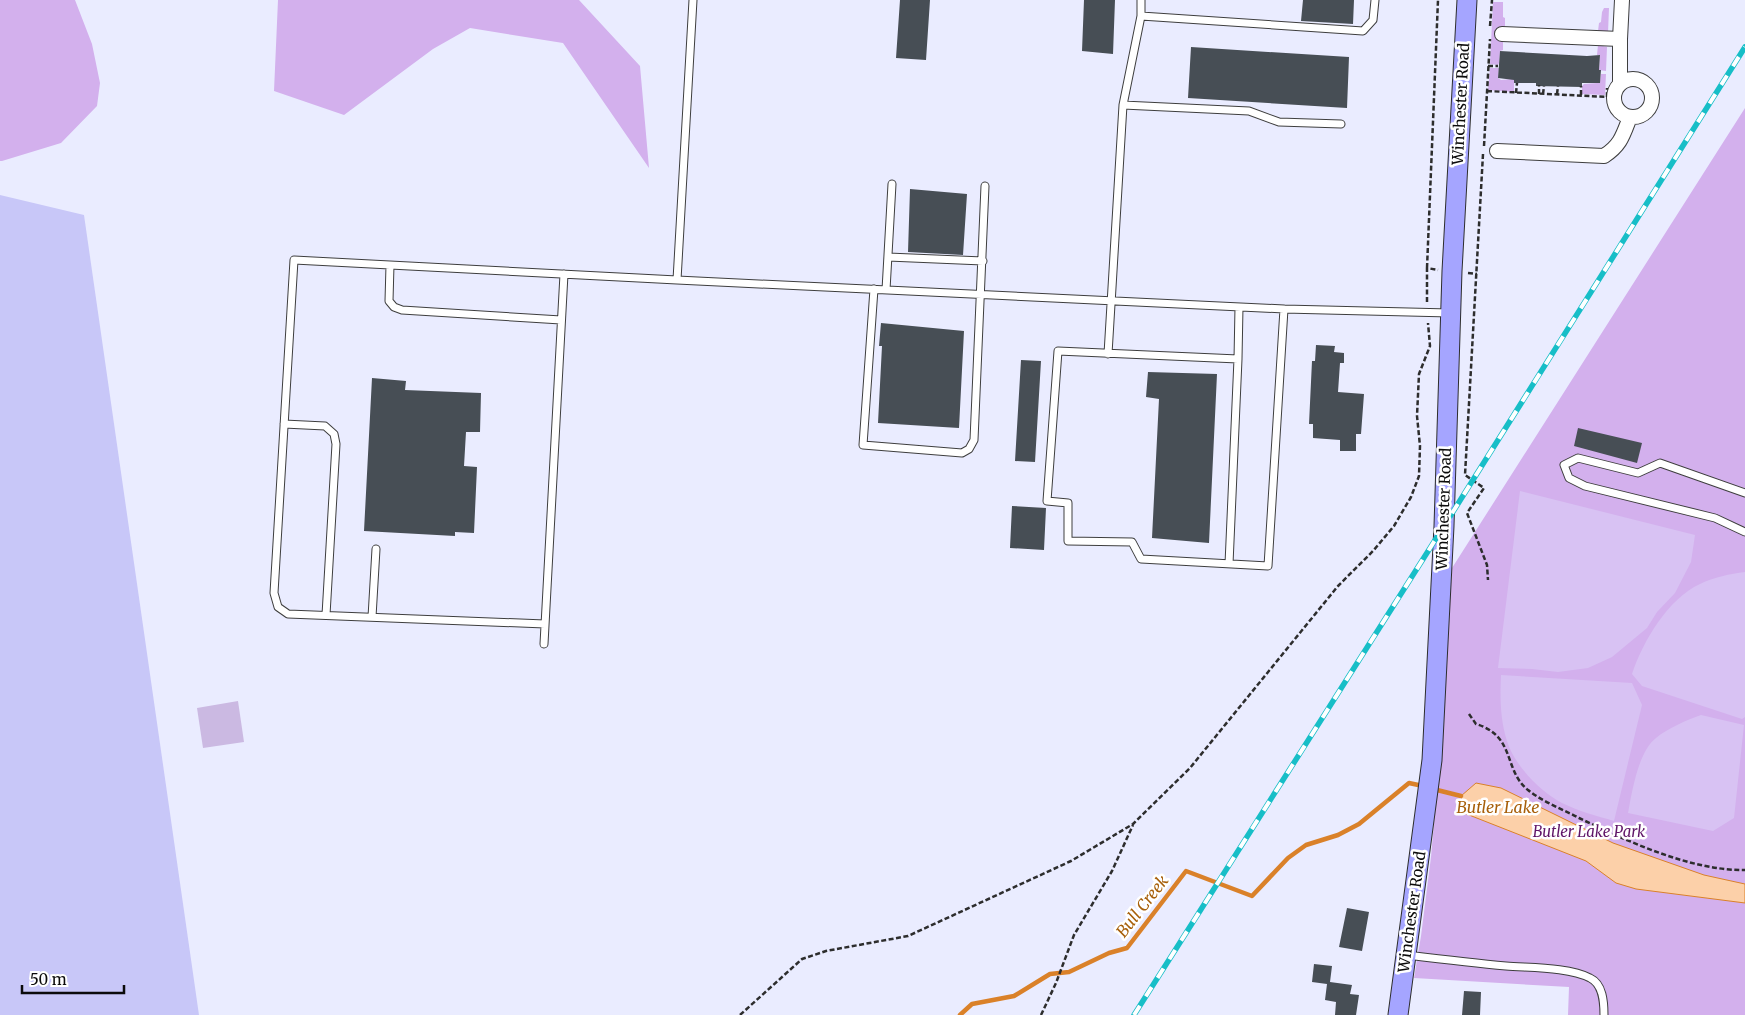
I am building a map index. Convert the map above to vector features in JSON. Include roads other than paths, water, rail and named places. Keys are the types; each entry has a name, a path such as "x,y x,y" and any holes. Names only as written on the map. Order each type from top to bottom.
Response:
{"main road":[{"name":"Winchester Road","path":"1398,1015 1432,760 1444,526 1452,271 1467,0"}],"street":[{"path":"1614,82 1638,79 1649,86 1652,92 1652,99 1648,111 1636,117 1623,114 1616,106 1614,82 1620,40 1622,0"},
{"path":"1494,33 1620,40"},
{"path":"1497,151 1604,156 1615,149 1623,136 1630,116"}],"lane":[{"path":"676,280 693,0"},
{"path":"1108,354 1123,105 1141,16 1142,0"},
{"path":"1141,16 1363,31 1373,20 1375,0"},
{"path":"1123,105 1249,111 1279,122 1341,124"},
{"path":"886,290 892,184"},
{"path":"874,289 863,445 962,453 969,449 974,440 982,294 985,186"},
{"path":"888,257 983,261"},
{"path":"545,624 288,614 278,607 274,592 294,260 1239,307 1451,313"},
{"path":"390,265 389,300 394,307 402,310 561,320"},
{"path":"544,644 564,274"},
{"path":"1229,564 1239,307"},
{"path":"1238,359 1058,351 1047,500 1068,503 1068,541 1132,542 1141,559 1268,566 1284,309"},
{"path":"284,424 325,426 334,434 336,444 326,615"},
{"path":"1745,493 1660,464 1638,473 1578,458 1564,465 1569,478 1585,486 1715,518 1745,532"},
{"path":"372,617 376,548"},
{"path":"1406,955 1570,971 1591,978 1598,986 1604,998 1604,1015"}],"water":[{"name":"Butler Lake","path":"1476,783 1501,788 1613,843 1704,875 1745,884 1745,903 1636,889 1616,883 1586,861 1464,813 1461,796"}],"waterway":[{"name":"Bull Creek","path":"960,1015 972,1004 1014,996 1050,974 1069,972 1109,953 1127,948 1186,871 1252,896 1288,858 1306,845 1338,835 1359,824 1409,783 1423,786"},
{"name":"Bull Creek","path":"1433,789 1461,796"}],"railway":[{"path":"1134,1015 1745,47"}],"park label":[{"name":"Butler Lake Park","path":"1589,832"}]}
